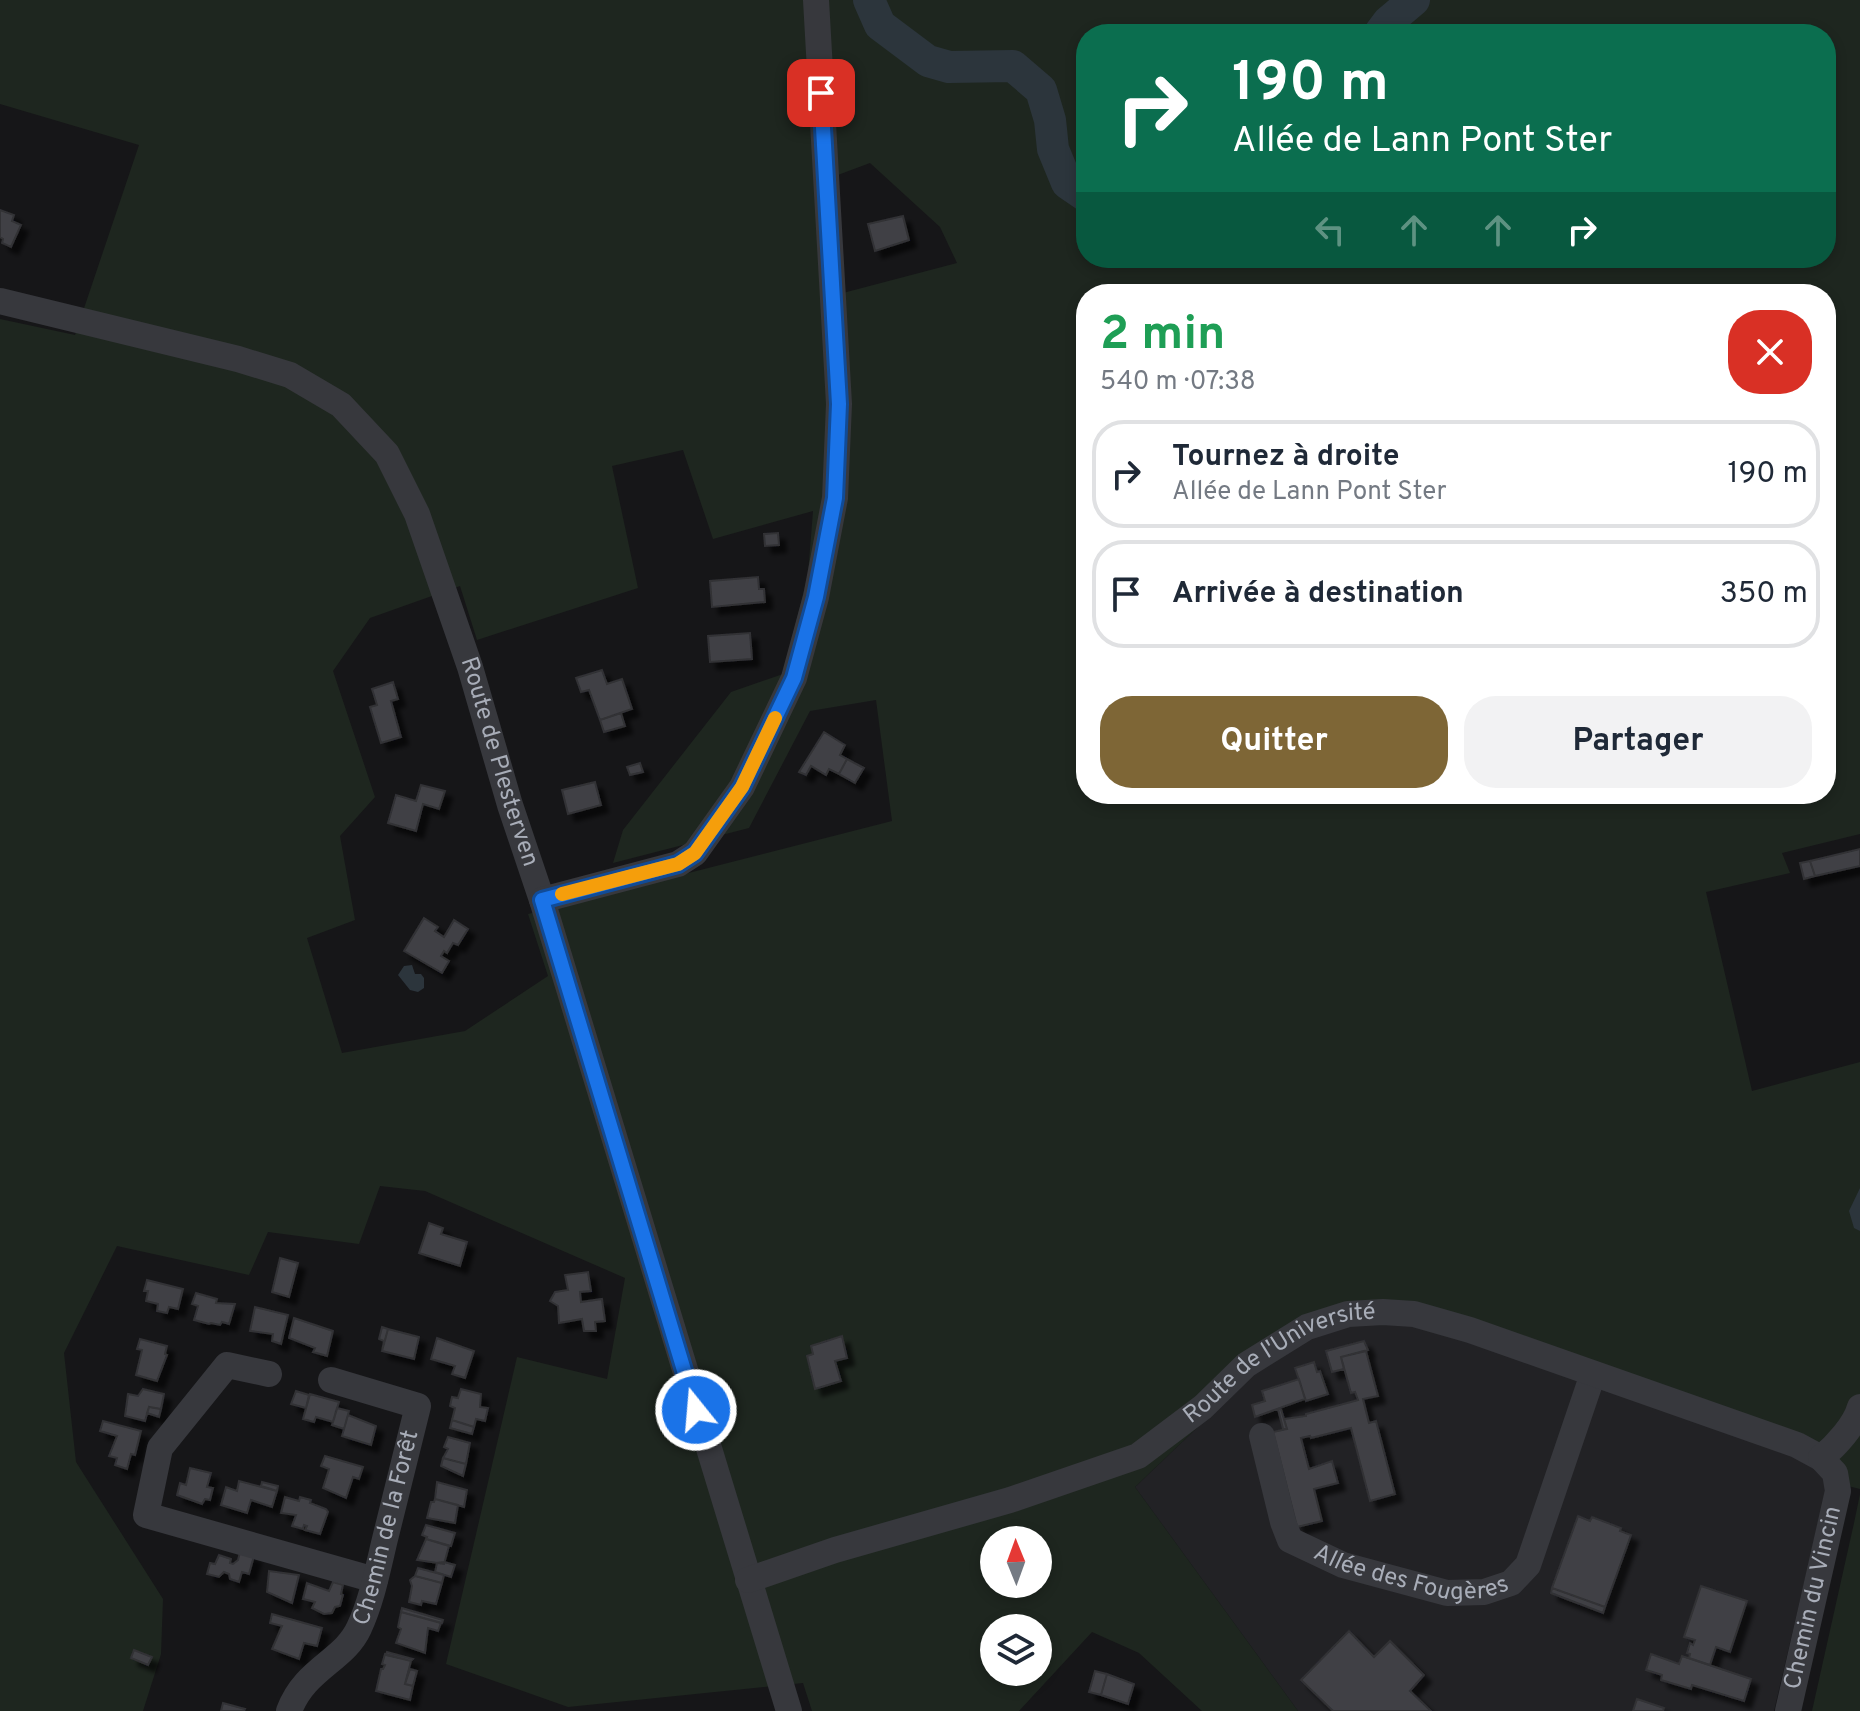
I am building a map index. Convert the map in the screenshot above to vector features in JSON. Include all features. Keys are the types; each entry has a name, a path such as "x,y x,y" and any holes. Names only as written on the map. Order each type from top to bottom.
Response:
{"street":[{"path":"542,900 678,864 695,853 742,787 794,678 816,597 835,498 839,404 816,0"},
{"name":"Route de Plesterven","path":"0,301 238,359 290,375 341,405 387,454 417,514 470,667 789,1711"},
{"name":"Route de l'Université","path":"748,1580 835,1550 1010,1500 1138,1456 1203,1407 1246,1365 1307,1327 1348,1314 1414,1314 1470,1330 1797,1445 1821,1458"},
{"path":"269,1374 227,1365 160,1448 146,1515 375,1580"},
{"name":"Allée des Fougères","path":"1262,1436 1290,1540 1343,1565 1447,1593 1484,1592 1511,1583 1528,1565 1593,1374"},
{"name":"Chemin de la Forêt","path":"289,1711 294,1696 308,1677 346,1646 359,1629 375,1580 418,1406 331,1380"},
{"path":"1821,1458 1858,1414 1860,1407"},
{"name":"Chemin du Vincin","path":"1788,1711 1849,1495 1821,1458"}],"shaded area":[{"path":"0,0 1860,0 1860,834 1782,853 1790,873 1706,892 1752,1091 1860,1062 1860,1489 1828,1481 1814,1461 1427,1323 1353,1321 1310,1335 1271,1357 1135,1487 1298,1711 1202,1711 1139,1653 1092,1632 1052,1675 1052,1614 980,1614 980,1686 1042,1686 1019,1711 812,1711 803,1683 568,1707 446,1664 517,1357 607,1379 625,1278 425,1191 380,1186 359,1244 268,1232 249,1275 117,1246 64,1353 76,1462 163,1599 161,1654 143,1711 0,1711 0,319 75,335 139,145 0,104","holes":["870,163 940,227 957,263 824,298 819,182","683,450 713,539 813,511 808,574 783,674 731,692 623,830 613,863 749,828 810,711 876,700 892,821 528,914 548,976 465,1031 342,1053 307,938 355,920 340,836 375,797 333,671 370,618 460,586 477,640 638,588 612,466"]},
{"path":"412,965 415,974 421,974 424,978 424,988 418,992 410,990 398,975 404,966"},
{"path":"1860,1188 1860,1231 1854,1228 1849,1211"},
{"path":"1353,1321 1427,1323 1814,1461 1828,1481 1774,1711 1298,1711 1135,1487 1271,1357 1310,1335"},
{"path":"1860,1494 1860,1711 1812,1711 1854,1523"}],"building":[{"path":"0,210 14,215 12,221 21,225 11,247 2,243 0,237"},
{"path":"903,216 909,240 875,251 868,224"},
{"path":"778,533 779,545 765,546 764,534"},
{"path":"758,577 759,589 764,589 765,602 712,607 710,581"},
{"path":"750,633 752,659 710,662 708,636"},
{"path":"602,670 607,684 622,679 632,709 600,720 589,690 581,692 576,678"},
{"path":"393,682 398,699 391,701 401,737 381,743 370,707 377,705 372,689"},
{"path":"621,713 625,726 604,732 600,720"},
{"path":"824,732 845,745 840,755 847,759 839,774 829,769 826,775 811,766 806,775 799,772"},
{"path":"847,759 864,768 855,783 839,774"},
{"path":"640,763 643,772 630,775 627,767"},
{"path":"595,782 601,805 568,814 562,790"},
{"path":"421,785 445,791 439,809 423,804 416,831 388,823 396,795 416,801"},
{"path":"1860,849 1860,866 1815,876 1810,861"},
{"path":"1810,861 1815,876 1804,879 1800,863"},
{"path":"424,918 438,927 435,931 444,937 454,920 468,929 458,945 453,943 441,956 449,961 442,973 404,951"},
{"path":"429,1223 443,1228 441,1234 467,1242 460,1266 419,1253"},
{"path":"280,1258 298,1263 289,1297 272,1292"},
{"path":"588,1272 591,1291 580,1292 581,1302 602,1299 605,1321 595,1322 596,1331 584,1331 582,1319 559,1323 558,1306 550,1301 555,1292 568,1290 565,1275"},
{"path":"147,1280 183,1289 178,1309 169,1307 167,1313 157,1311 158,1304 146,1301 148,1291 144,1291"},
{"path":"196,1293 217,1299 216,1303 235,1304 229,1324 194,1320 198,1306 192,1304"},
{"path":"255,1307 288,1315 281,1344 272,1341 273,1334 250,1331"},
{"path":"294,1318 333,1331 327,1356 289,1338"},
{"path":"382,1327 388,1329 382,1351 384,1341 379,1339"},
{"path":"388,1329 419,1337 414,1359 382,1351"},
{"path":"842,1336 847,1358 835,1361 841,1381 815,1389 807,1356 813,1354 811,1346"},
{"path":"437,1338 474,1351 465,1378 452,1374 455,1366 431,1359"},
{"path":"140,1339 167,1346 167,1355 157,1381 136,1375 142,1350 137,1349"},
{"path":"1364,1341 1368,1350 1341,1357 1344,1369 1332,1372 1326,1351"},
{"path":"1366,1351 1378,1396 1363,1399 1369,1423 1376,1421 1395,1494 1370,1501 1351,1428 1301,1438 1309,1469 1332,1461 1338,1483 1314,1489 1322,1521 1297,1527 1273,1432 1287,1429 1284,1419 1306,1416 1358,1400 1355,1392 1351,1393 1341,1357"},
{"path":"1314,1362 1328,1394 1306,1401 1295,1368"},
{"path":"1299,1379 1305,1399 1255,1417 1252,1405 1265,1401 1262,1391"},
{"path":"143,1389 164,1394 161,1409 149,1407 145,1421 125,1416 128,1394 138,1396"},
{"path":"461,1389 481,1394 480,1407 488,1408 485,1421 476,1419 474,1427 452,1420 455,1408 450,1406 452,1397 458,1398"},
{"path":"296,1391 309,1395 306,1408 291,1404"},
{"path":"310,1394 339,1402 333,1422 316,1417 314,1422 303,1419"},
{"path":"149,1407 161,1409 159,1417 147,1413"},
{"path":"337,1408 349,1411 344,1429 332,1425"},
{"path":"1278,1409 1281,1409 1287,1429 1283,1429"},
{"path":"348,1415 376,1426 371,1445 342,1436"},
{"path":"452,1420 474,1427 472,1434 450,1428"},
{"path":"103,1421 141,1431 135,1455 131,1454 127,1469 115,1465 117,1458 109,1456 117,1436 100,1431"},
{"path":"448,1437 470,1443 466,1464 443,1458 448,1449 444,1447"},
{"path":"325,1456 363,1467 359,1479 353,1477 346,1498 323,1488 329,1469 321,1466"},
{"path":"443,1458 466,1464 463,1476 441,1466"},
{"path":"190,1468 211,1473 207,1487 213,1488 210,1500 205,1499 202,1504 177,1495 180,1483 186,1485"},
{"path":"239,1481 277,1491 272,1507 251,1500 247,1513 221,1505 226,1487 237,1491"},
{"path":"262,1482 278,1486 277,1491 261,1486"},
{"path":"437,1482 467,1490 464,1507 435,1499"},
{"path":"285,1497 311,1500 310,1503 326,1509 328,1512 320,1534 305,1530 307,1526 304,1525 303,1529 292,1526 296,1515 281,1513"},
{"path":"435,1499 458,1505 455,1523 427,1518 431,1502"},
{"path":"1578,1516 1590,1521 1592,1517 1631,1535 1605,1607 1552,1588"},
{"path":"426,1525 455,1533 451,1546 426,1539 422,1535"},
{"path":"426,1539 449,1546 444,1564 417,1560"},
{"path":"240,1552 254,1556 249,1574 242,1572 239,1582 230,1579 229,1574 224,1572 219,1577 207,1574 210,1563 215,1564 219,1555 231,1559 230,1563 233,1564"},
{"path":"437,1563 455,1565 451,1577 435,1572"},
{"path":"418,1568 444,1575 442,1583 415,1576"},
{"path":"269,1571 299,1575 292,1603 267,1592"},
{"path":"415,1576 442,1583 436,1604 409,1602 410,1580"},
{"path":"333,1582 343,1585 343,1595 340,1606 335,1607 332,1613 324,1614 312,1608 315,1602 303,1599 307,1583 329,1591"},
{"path":"1701,1586 1747,1601 1730,1652 1716,1647 1710,1665 1689,1658 1690,1643 1693,1645 1695,1640 1684,1637"},
{"path":"1552,1588 1605,1607 1603,1613 1551,1593"},
{"path":"402,1608 443,1620 442,1623 401,1612"},
{"path":"401,1612 441,1623 438,1631 428,1628 425,1653 396,1643 401,1629 398,1627"},
{"path":"272,1614 322,1628 317,1646 304,1643 299,1659 272,1649 282,1626 270,1623"},
{"path":"1349,1631 1374,1657 1390,1641 1424,1675 1410,1691 1431,1711 1333,1711 1301,1680"},
{"path":"134,1650 152,1657 148,1665 131,1658"},
{"path":"387,1652 413,1659 386,1655"},
{"path":"385,1654 411,1661 405,1684 413,1686 410,1700 376,1691 381,1669 385,1665 382,1664"},
{"path":"1651,1654 1679,1664 1682,1656 1751,1679 1744,1701 1692,1685 1691,1689 1661,1680 1662,1675 1646,1670"},
{"path":"410,1669 417,1671 413,1686 405,1684"},
{"path":"1095,1671 1107,1674 1101,1695 1089,1692"},
{"path":"1107,1674 1134,1684 1128,1704 1101,1695"},
{"path":"1637,1699 1664,1708 1663,1711 1633,1711"},
{"path":"223,1703 245,1709 221,1711"}],"waterway":[{"path":"869,0 880,25 928,61 949,67 1013,66 1041,90 1050,120 1053,149 1067,183 1076,189"},
{"path":"1386,24 1414,0"}],"slow traffic":[{"path":"562,894 678,864 695,853 742,787 775,718"}],"route":[{"path":"696,1410 542,900 678,864 695,853 742,787 794,678 816,597 835,498 839,404 821,93"}]}
